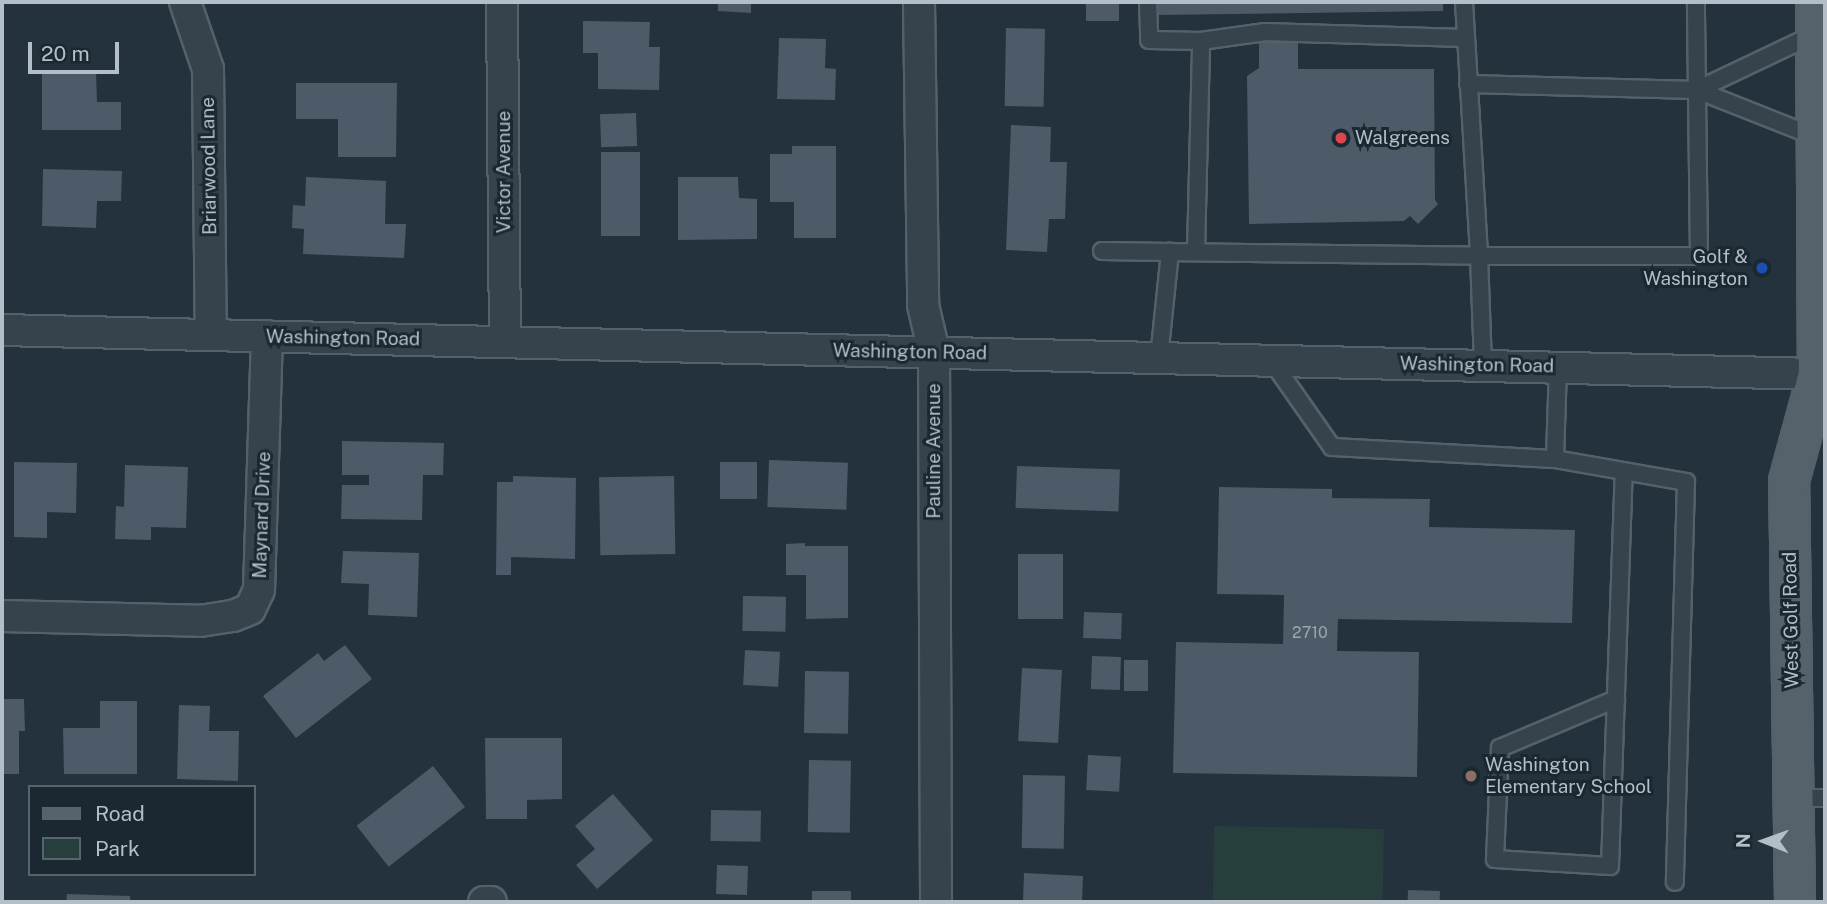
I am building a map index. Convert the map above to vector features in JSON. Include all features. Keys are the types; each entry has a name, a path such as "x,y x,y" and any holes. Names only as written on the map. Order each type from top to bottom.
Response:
{"main road":[{"name":"West Golf Road","path":"1795,902 1809,798 1789,481 1822,389 1821,137 1816,18"}],"street":[{"name":"Briarwood Lane","path":"185,2 208,69 211,335"},
{"name":"Victor Avenue","path":"502,2 505,342"},
{"name":"Pauline Avenue","path":"919,2 923,305 934,352 936,902"},
{"name":"Washington Road","path":"2,330 1558,367 1822,389"},
{"name":"Maynard Drive","path":"2,616 200,621 233,616 250,609 259,590 267,336"},
{"path":"484,902 491,902"}],"lane":[{"path":"1148,2 1149,40 1201,41 1265,32 1464,38"},
{"path":"1464,2 1483,366"},
{"path":"1102,251 1699,256 1696,2"},
{"path":"1696,90 1816,18"},
{"path":"1196,252 1201,41"},
{"path":"1468,83 1696,90 1821,137"},
{"path":"1159,358 1170,252"},
{"path":"1271,360 1332,447 1555,459 1686,482 1675,882"},
{"path":"1555,459 1558,367"},
{"path":"1616,699 1500,748 1494,859 1610,866 1616,699 1624,472"}],"green space":[{"path":"1214,826 1384,829 1383,902 1213,902"}],"building":[{"path":"718,2 751,2 751,13 718,11"},
{"path":"1086,2 1119,2 1119,21 1086,21"},
{"path":"1156,2 1443,2 1443,11 1156,15"},
{"path":"583,21 650,22 649,47 660,47 659,90 598,89 598,53 583,53"},
{"path":"1006,28 1045,29 1044,107 1005,106"},
{"path":"779,38 826,39 825,68 836,69 835,100 777,99"},
{"name":"Walgreens","path":"1259,41 1298,41 1298,69 1434,69 1435,200 1438,204 1418,224 1410,216 1404,221 1249,224 1247,76 1259,68"},
{"path":"42,72 96,72 97,102 121,102 121,130 42,130"},
{"path":"296,83 397,83 396,157 338,157 338,119 296,119"},
{"path":"636,113 637,146 601,147 600,114"},
{"path":"1011,125 1051,127 1050,162 1067,162 1065,219 1049,219 1047,252 1006,250"},
{"path":"792,146 836,146 836,238 794,238 794,202 770,202 770,154 792,154"},
{"path":"601,152 640,152 640,236 601,236"},
{"path":"43,169 122,171 121,201 97,201 96,228 42,226"},
{"path":"306,177 386,181 385,224 406,224 404,258 303,254 304,229 292,228 293,205 305,206"},
{"path":"678,177 738,177 739,198 757,199 757,239 678,240"},
{"path":"342,441 444,443 443,475 423,475 422,520 341,519 342,485 369,485 369,475 342,475"},
{"path":"769,460 848,463 846,510 767,507"},
{"path":"14,462 77,463 76,513 47,512 47,538 14,537"},
{"path":"720,462 757,462 757,499 720,499"},
{"path":"125,465 188,467 186,528 151,527 151,540 115,539 116,506 124,507"},
{"path":"1017,466 1120,470 1118,512 1016,508"},
{"path":"513,476 576,478 575,559 511,557 511,575 496,575 497,482 513,482"},
{"path":"674,476 675,554 600,555 599,477"},
{"path":"1219,487 1332,489 1332,498 1430,499 1429,527 1575,530 1572,623 1338,619 1337,651 1419,652 1417,777 1173,773 1176,642 1283,644 1284,595 1217,594"},
{"path":"805,543 805,546 848,546 848,618 806,619 806,575 786,575 786,544"},
{"path":"343,551 419,553 417,617 368,615 369,584 341,583"},
{"path":"1018,554 1063,554 1063,619 1018,619"},
{"path":"743,596 786,597 785,632 742,631"},
{"path":"1084,612 1122,613 1121,639 1083,638"},
{"path":"345,645 372,679 296,738 263,696 318,653 324,661"},
{"path":"745,650 780,652 778,687 743,685"},
{"path":"1092,656 1121,657 1120,690 1091,689"},
{"path":"1124,660 1148,660 1148,691 1124,691"},
{"path":"1022,668 1062,670 1058,743 1018,741"},
{"path":"805,671 849,672 848,734 804,733"},
{"path":"2,699 24,699 25,731 19,731 19,774 2,774"},
{"path":"100,701 137,701 137,774 64,774 63,728 100,728"},
{"path":"179,705 210,706 209,731 239,731 238,781 177,779"},
{"path":"485,738 562,738 562,799 527,800 527,819 486,819"},
{"path":"1088,755 1121,757 1119,792 1086,790"},
{"path":"809,760 851,761 850,833 808,832"},
{"path":"433,766 465,807 389,867 357,826"},
{"path":"1023,775 1065,776 1064,849 1022,848"},
{"path":"613,794 653,840 597,889 576,865 595,849 575,826"},
{"path":"711,810 761,811 760,842 710,841"},
{"path":"717,865 748,866 747,895 716,894"},
{"path":"1024,873 1083,876 1082,901 1023,902"},
{"path":"1408,890 1440,891 1440,902 1408,902"},
{"path":"812,891 851,891 851,902 812,902"},
{"path":"67,894 130,896 130,902 66,902"}],"place":[{"name":"Walgreens","path":"1341,138"},
{"name":"Golf & Washington","path":"1762,268"},
{"name":"Washington Elementary School","path":"1471,776"}]}
